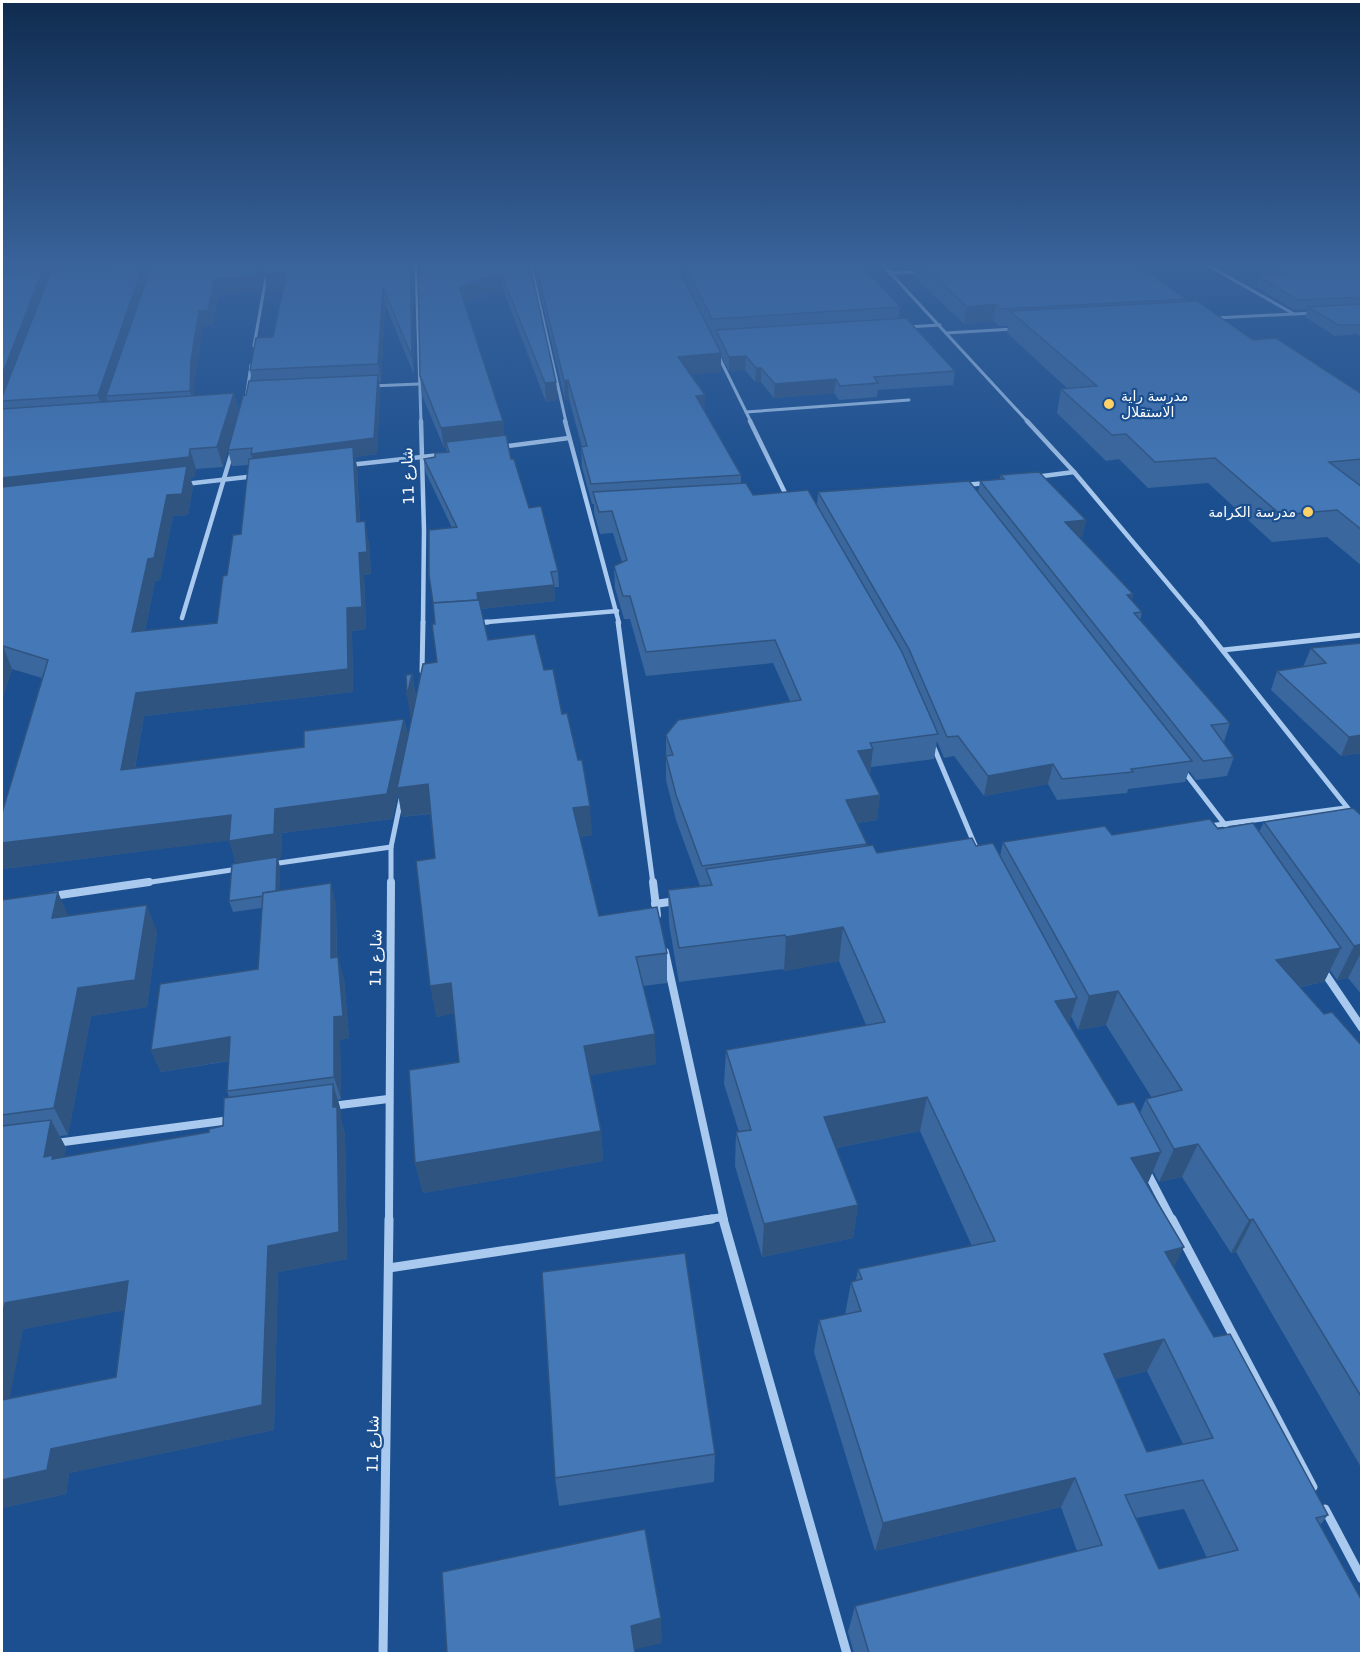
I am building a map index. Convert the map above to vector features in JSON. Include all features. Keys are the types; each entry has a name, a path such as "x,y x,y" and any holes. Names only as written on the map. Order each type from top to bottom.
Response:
{"street":[{"path":"254,349 255,343"},
{"name":"شارع 11","path":"418,343 424,627 422,681"},
{"path":"548,343 569,438 617,611 655,904 660,927"},
{"path":"955,343 1074,472 1223,650 1345,808 1362,826"},
{"path":"716,350 787,497"},
{"path":"245,408 252,360"},
{"path":"361,387 419,384"},
{"path":"246,393 258,393"},
{"path":"746,412 909,400"},
{"path":"489,448 569,438"},
{"path":"182,618 234,449"},
{"path":"340,466 444,454"},
{"path":"1029,478 1074,472"},
{"path":"178,484 260,475"},
{"path":"968,494 962,486 995,482"},
{"path":"775,497 795,496"},
{"path":"589,509 601,508"},
{"path":"470,623 617,611"},
{"path":"424,627 436,626"},
{"path":"1223,650 1362,635"},
{"path":"929,735 980,856 968,858"},
{"path":"1180,767 1231,834"},
{"name":"شارع 11","path":"383,1653 389,1268 388,1099 391,847 403,792"},
{"path":"1201,827 1345,808"},
{"path":"261,866 391,847"},
{"path":"49,897 250,867"},
{"path":"655,904 690,899"},
{"path":"663,939 723,1217 847,1653"},
{"path":"1316,960 1362,1028"},
{"path":"318,1108 388,1099"},
{"path":"48,1144 236,1119"},
{"path":"1140,1160 1317,1495"},
{"path":"389,1268 723,1217"},
{"path":"1323,1506 1362,1579"}],"building":[{"path":"2,343 14,343 2,375"},
{"path":"23,343 116,343 98,395 2,401"},
{"path":"124,343 194,343 190,391 106,396"},
{"path":"255,343 379,343 378,364 250,370"},
{"path":"406,343 412,343 412,357"},
{"path":"419,343 477,343 503,421 441,428 420,376"},
{"path":"529,343 547,343 556,382 545,383"},
{"path":"555,343 716,343 721,353 678,357 705,395 696,396 741,475 591,484 581,447 587,446 568,380 564,381"},
{"path":"722,343 929,343 955,371 874,377 878,383 840,386 836,379 775,384 746,356 729,357"},
{"path":"1047,343 1284,343 1362,394 1362,459 1329,462 1362,487 1362,530 1337,510 1281,515 1215,458 1155,462 1126,434 1112,435 1061,389 1097,386"},
{"path":"378,375 374,438 251,454 252,448 228,450 249,381"},
{"path":"234,393 217,447 190,449 189,457 2,478 2,409"},
{"path":"506,435 511,459 514,459 529,508 541,506 558,571 551,572 554,585 477,593 478,600 433,603 429,575 429,530 457,527 424,459 435,457 435,453 449,452 446,442"},
{"path":"353,447 357,522 365,521 367,552 359,553 362,607 347,608 348,669 136,693 121,770 304,747 304,731 404,719 387,794 275,809 274,834 229,841 231,815 2,843 2,813 48,660 3,646 2,649 2,487 187,466 182,494 167,495 154,558 148,559 132,632 217,623 223,576 227,575 233,535 241,534 249,459"},
{"path":"1039,472 1086,520 1065,522 1133,594 1127,595 1142,612 1134,613 1230,723 1211,725 1234,757 1203,761 980,481 1004,479 1000,475"},
{"path":"969,481 1192,761 1131,769 1133,772 1062,779 1053,764 988,776 958,736 947,737 909,649 818,492"},
{"path":"746,483 753,495 808,490 901,650 938,734 870,743 873,749 858,751 880,795 846,800 867,844 702,866 676,795 666,756 673,755 666,735 678,720 801,700 775,640 646,652 630,596 623,596 614,566 627,560 612,511 599,512 593,492"},
{"path":"479,600 488,640 535,634 544,670 553,669 562,714 567,713 578,760 582,760 590,806 573,808 599,916 657,907 667,953 636,957 655,1034 584,1046 601,1131 415,1163 409,1070 459,1062 451,983 430,986 416,861 435,858 428,784 397,788 423,664 437,662 432,624 435,624 433,603"},
{"path":"1362,643 1362,735 1349,737 1277,671 1326,663 1311,648"},
{"path":"412,674 407,696 406,675"},
{"path":"1353,808 1362,816 1362,944 1354,946 1264,822"},
{"path":"1210,819 1218,829 1253,823 1341,948 1276,960 1324,1014 1332,1012 1362,1046 1362,1398 1253,1219 1249,1220 1198,1144 1174,1149 1146,1099 1182,1090 1118,991 1089,996 1003,842 1105,826 1112,835"},
{"path":"972,838 976,846 993,843 1077,998 1055,1001 1118,1105 1134,1102 1161,1152 1131,1158 1184,1247 1165,1252 1214,1337 1230,1334 1328,1515 1316,1518 1362,1601 1362,1653 869,1653 855,1606 1102,1545 1075,1478 883,1523 819,1320 861,1311 851,1282 862,1279 858,1269 995,1241 927,1097 824,1117 858,1205 764,1224 736,1132 751,1130 726,1050 885,1022 843,927 786,937 785,935 679,948 668,890 712,885 706,869 873,845 877,853","holes":["1164,1339 1213,1438 1147,1452 1104,1354","1203,1480 1238,1550 1159,1569 1125,1495"]},
{"path":"277,857 276,891 263,893 263,896 229,901 232,864"},
{"path":"331,883 331,958 338,957 343,1016 334,1017 334,1077 227,1091 230,1037 151,1050 160,984 258,969 263,893"},
{"path":"58,892 52,918 147,905 135,980 78,988 54,1108 2,1115 2,900"},
{"path":"333,1084 333,1107 337,1107 339,1232 268,1246 262,1405 51,1449 47,1470 2,1480 2,1400 116,1377 128,1281 5,1303 2,1318 2,1126 51,1120 44,1157 53,1155 52,1159 209,1132 209,1129 223,1126 224,1098"},
{"path":"685,1253 715,1454 555,1478 542,1272"},
{"path":"645,1529 661,1618 631,1626 635,1653 447,1653 442,1572"}],"place":[{"name":"مدرسة راية الاستقلال","path":"1109,404"},
{"name":"مدرسة الكرامة","path":"1308,512"}]}
